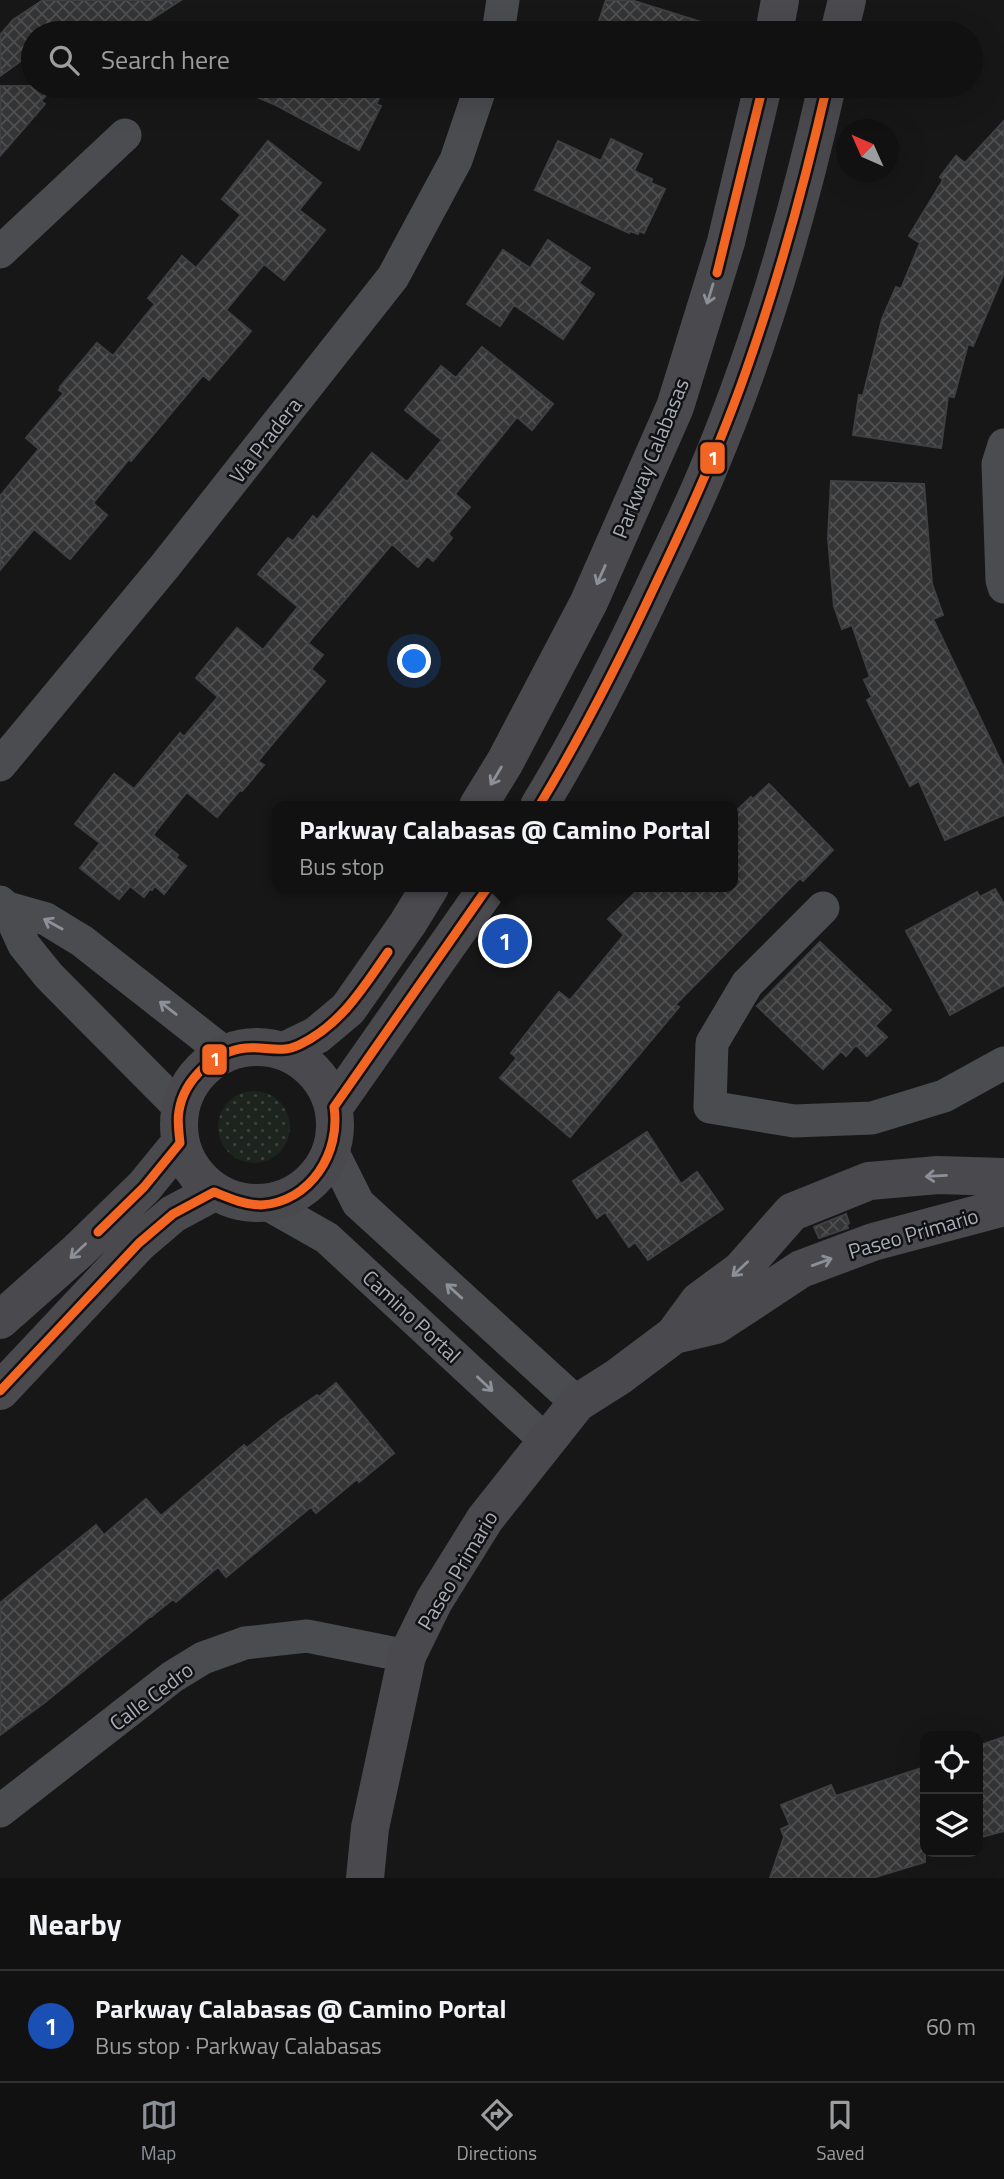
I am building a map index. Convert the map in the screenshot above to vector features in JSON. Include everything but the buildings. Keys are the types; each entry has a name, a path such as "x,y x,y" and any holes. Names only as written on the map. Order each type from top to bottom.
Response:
{"street":[{"path":"500,21 503,0"},
{"path":"776,21 780,0"},
{"path":"842,21 846,0"},
{"name":"Via Pradera","path":"0,765 165,566 393,277 456,160 477,98"},
{"name":"Parkway Calabasas","path":"481,801 505,762 589,602 675,407 726,242 760,98"},
{"path":"541,801 627,646 710,466 767,310 810,164 824,98"},
{"path":"0,252 125,135"},
{"path":"1003,582 998,464 1004,445"},
{"path":"284,1051 317,1035 348,1009 427,892"},
{"path":"334,1107 484,892"},
{"path":"3,905 46,919 82,941 226,1054"},
{"path":"3,905 24,945 180,1125"},
{"path":"823,908 747,984 712,1043 710,1107 794,1121 872,1118 944,1096 1004,1063"},
{"path":"90,1018 91,1002 98,987 111,978 126,975"},
{"path":"261,1046 284,1051 307,1064 324,1083 334,1107 336,1130 332,1151 321,1171 306,1188 267,1204 237,1202 215,1192 199,1180 187,1163 180,1125 184,1095 198,1073 216,1058 237,1049 261,1046"},
{"path":"0,1320 78,1251 144,1187 180,1125"},
{"path":"332,1151 358,1203 577,1404"},
{"name":"Paseo Primario","path":"365,1878 370,1828 407,1656 434,1601 485,1519 577,1404 674,1335 699,1301 741,1270 792,1212 869,1181 938,1175 1004,1177"},
{"path":"0,1391 139,1243 173,1214 215,1192"},
{"name":"Camino Portal","path":"267,1204 327,1237 547,1442"},
{"name":"Paseo Primario","path":"674,1335 716,1325 801,1269 873,1242 1004,1207"},
{"name":"Calle Cedro","path":"0,1811 172,1677 203,1658 244,1643 307,1636 407,1656"}],"shaded area":[{"path":"254,1091 274,1097 284,1107 290,1127 284,1147 274,1157 254,1163 234,1157 224,1147 218,1127 224,1107 234,1097"}],"transit line":[{"name":"1","path":"717,273 760,98"},
{"name":"1","path":"542,801 630,638 693,503 726,424 780,265 824,98"},
{"name":"1","path":"0,1391 139,1243 173,1214 214,1192 261,1205 279,1202 308,1185 319,1172 333,1141 334,1107 484,892"},
{"name":"1","path":"98,1232 144,1187 180,1143 178,1119 182,1099 187,1088 203,1069 212,1061 234,1050 286,1049 314,1037 350,1004 388,952"}],"place":[{"name":"Parkway Calabasas @ Camino Portal","path":"505,941"}]}
